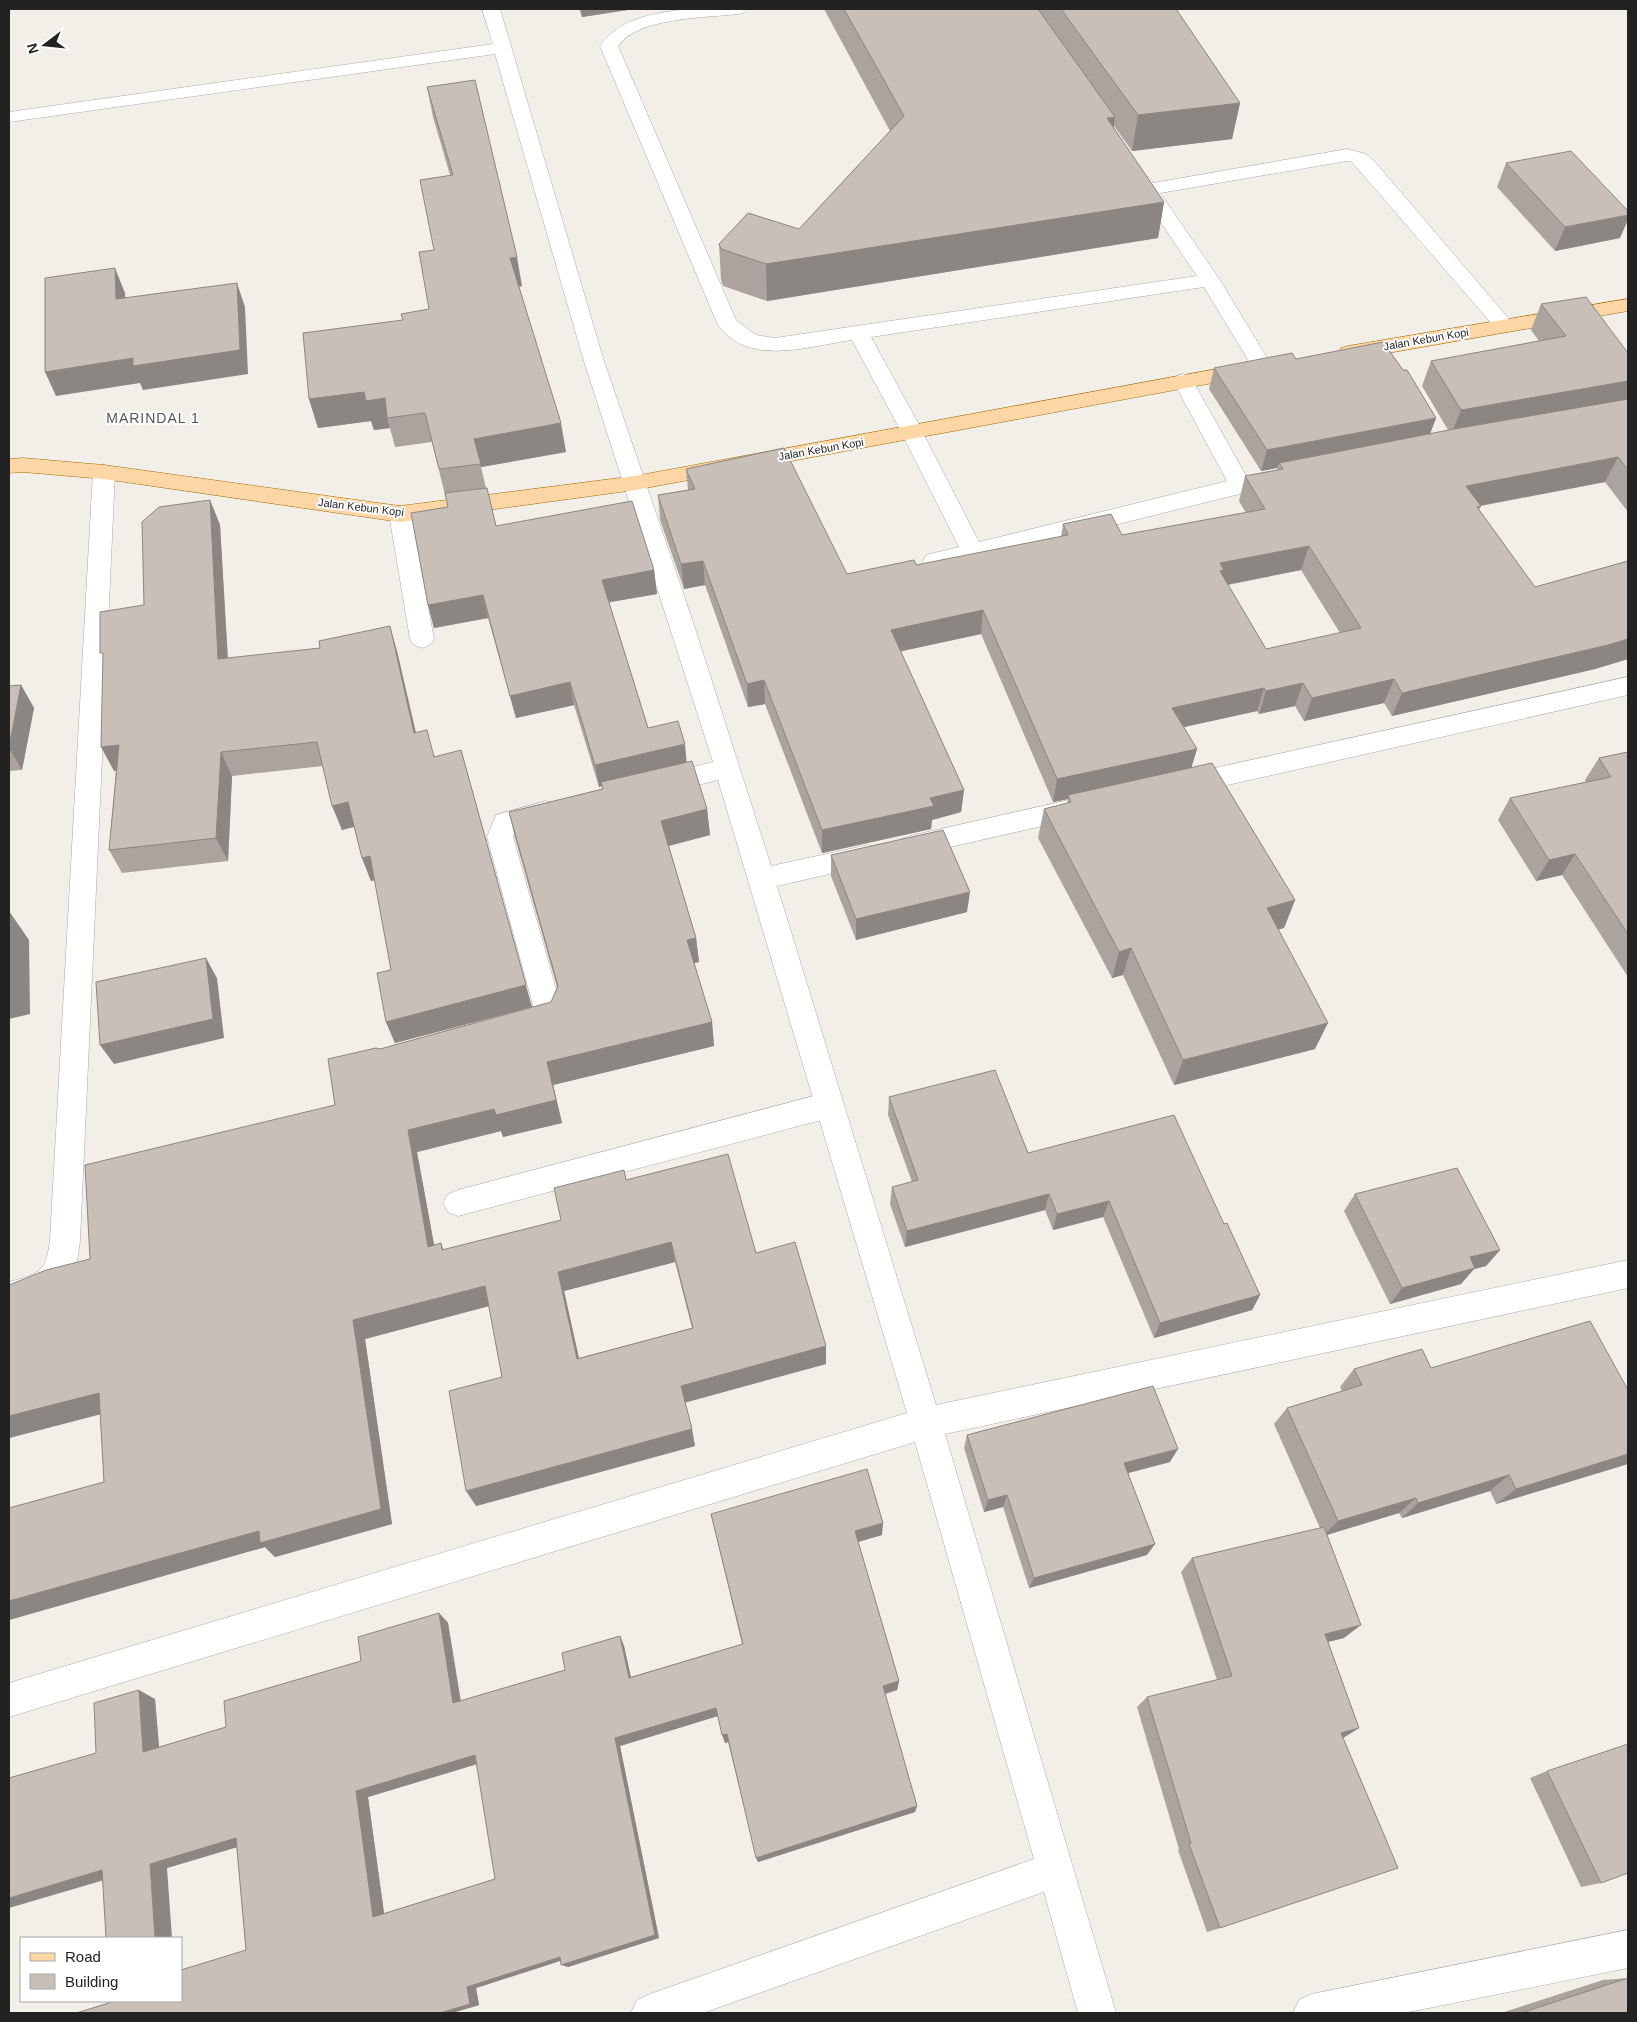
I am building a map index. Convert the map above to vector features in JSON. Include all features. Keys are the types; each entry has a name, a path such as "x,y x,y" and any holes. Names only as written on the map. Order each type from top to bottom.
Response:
{"main road":[{"name":"Jalan Kebun Kopi","path":"1329,356 1390,355 1505,326 1590,320 1628,305"},
{"name":"Jalan Kebun Kopi","path":"9,466 23,465 104,472 400,514 635,483 1272,366"}],"street":[{"path":"491,9 593,358 728,768 762,879 926,1423 1097,2013"},
{"path":"738,9 657,20 633,27 617,35 609,46 611,55 727,323 740,335 764,346 1210,280"},
{"path":"9,117 502,48"},
{"path":"1148,189 1347,155 1354,156 1368,166 1505,326"},
{"path":"1131,165 1272,366"},
{"path":"858,333 912,432 973,552"},
{"path":"1183,381 1240,485"},
{"path":"9,1296 33,1289 55,1279 62,1265 68,1222 104,472"},
{"path":"934,561 1240,485 1298,474"},
{"path":"400,514 422,639"},
{"path":"1160,790 1628,686"},
{"path":"633,790 728,768"},
{"path":"762,879 1102,803"},
{"path":"500,1030 541,1019 547,1016 548,1010 500,837 501,829 505,822 511,819 567,806"},
{"path":"458,1204 829,1105"},
{"path":"9,1700 926,1423 1628,1274"},
{"path":"650,2013 1054,1870"},
{"path":"1312,2013 1628,1949"}],"building":[{"path":"844,9 1038,9 1115,117 1107,118 1164,202 766,264 721,249 719,244 748,213 799,229 904,116"},
{"path":"1061,9 1176,9 1240,103 1138,115"},
{"path":"475,80 517,257 510,258 561,423 474,439 481,464 439,469 425,413 387,418 385,398 366,401 364,392 309,399 303,333 403,320 401,314 429,309 419,252 434,250 420,180 453,175 427,87"},
{"path":"1571,151 1628,211 1628,215 1565,227 1506,163"},
{"path":"115,268 116,299 237,283 240,350 133,366 133,358 45,372 45,278"},
{"path":"1586,297 1628,353 1628,381 1461,410 1431,361 1566,336 1541,304"},
{"path":"1383,342 1403,370 1407,370 1436,418 1267,450 1214,368 1292,353 1296,359"},
{"path":"1628,399 1628,470 1618,457 1466,486 1481,506 1477,507 1535,587 1628,561 1628,639 1402,693 1394,679 1312,698 1303,683 1266,691 1264,688 1172,708 1197,749 1057,779 983,610 891,630 964,790 930,798 934,806 822,830 764,680 747,684 703,561 681,564 658,495 695,489 686,469 784,448 847,574 914,560 916,565 1068,535 1063,524 1111,514 1122,535 1265,509 1245,476 1283,469 1279,463 1454,429","holes":["1309,546 1361,628 1266,649 1220,571 1224,570 1220,563"]},
{"path":"487,488 496,526 632,501 654,570 602,580 648,728 678,721 685,744 595,765 570,682 510,696 483,595 428,605 411,513 448,507 445,493"},
{"path":"210,500 218,659 320,648 319,641 390,626 414,733 427,730 434,757 461,750 526,985 386,1022 377,973 391,970 370,856 362,858 348,802 332,806 317,742 221,752 216,838 109,850 119,745 101,747 103,653 100,653 100,612 144,605 142,522 159,507"},
{"path":"21,685 9,747 9,686"},
{"path":"1628,752 1628,934 1575,854 1549,860 1510,798 1611,777 1599,758"},
{"path":"692,761 707,809 661,821 696,938 687,940 712,1022 547,1062 556,1100 496,1115 494,1109 408,1130 428,1247 441,1243 442,1250 561,1220 554,1188 624,1170 626,1180 728,1154 756,1253 795,1242 826,1346 681,1386 692,1429 466,1491 449,1391 502,1377 485,1286 353,1320 381,1509 260,1543 259,1531 9,1601 9,1508 104,1482 99,1393 9,1416 9,1285 46,1270 90,1259 85,1165 335,1105 328,1059 376,1048 380,1049 551,1002 558,986 509,812 603,789 601,782","holes":["671,1242 693,1328 577,1359 558,1272"]},
{"path":"1212,763 1295,900 1267,908 1328,1023 1183,1060 1131,948 1119,952 1044,809 1071,802 1068,795"},
{"path":"943,830 970,892 856,919 831,855"},
{"path":"206,958 213,1019 100,1045 96,982"},
{"path":"995,1070 1028,1153 1174,1115 1224,1224 1227,1223 1260,1295 1160,1323 1109,1201 1057,1214 1049,1194 907,1231 892,1187 918,1180 889,1097"},
{"path":"1457,1168 1500,1250 1470,1257 1475,1268 1402,1288 1355,1194"},
{"path":"1590,1321 1628,1390 1628,1454 1516,1489 1509,1475 1418,1503 1416,1498 1338,1521 1287,1408 1362,1385 1354,1369 1422,1349 1431,1368"},
{"path":"1153,1386 1178,1449 1124,1463 1155,1544 1034,1578 1007,1495 988,1500 967,1435"},
{"path":"867,1469 883,1523 855,1531 899,1681 883,1686 917,1806 756,1858 727,1734 722,1735 716,1708 615,1738 655,1935 561,1965 560,1957 467,1987 470,2004 440,2013 76,2013 109,2002 182,2002 182,1970 246,1950 236,1838 150,1864 155,1937 106,1937 102,1870 9,1898 9,1778 96,1753 94,1703 139,1690 143,1752 226,1727 224,1701 361,1661 358,1637 439,1613 453,1703 565,1670 562,1653 620,1636 629,1678 743,1644 711,1514","holes":["475,1755 495,1879 373,1917 356,1791"]},
{"path":"1324,1527 1361,1625 1325,1634 1359,1728 1341,1733 1398,1868 1220,1928 1189,1844 1191,1843 1147,1697 1232,1676 1192,1558"},
{"path":"1628,1744 1628,1873 1601,1883 1547,1771"},
{"path":"1628,1978 1628,2013 1521,2013"}],"district":[{"name":"MARINDAL 1","path":"153,418"}]}
